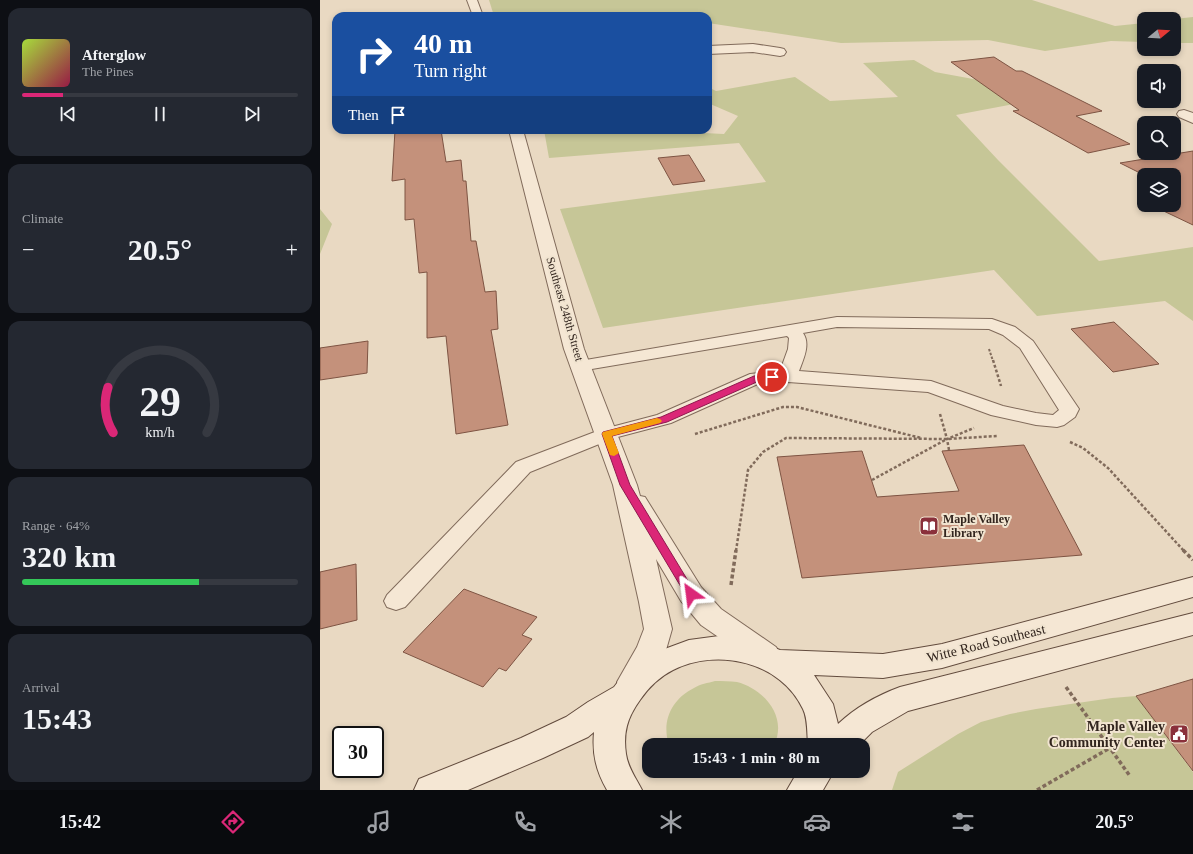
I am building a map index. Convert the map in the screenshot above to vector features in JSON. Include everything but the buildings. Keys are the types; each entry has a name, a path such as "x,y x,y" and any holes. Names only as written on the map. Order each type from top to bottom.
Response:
{"street":[{"path":"472,0 476,12"},
{"path":"712,50 753,48 780,52"},
{"name":"Southeast 248th Street","path":"517,134 574,349 625,485 658,629 651,650 623,696"},
{"name":"Southeast 248th Street","path":"625,485 691,594 711,618 772,659"},
{"name":"Witte Road Southeast","path":"772,659 876,666 897,664 942,656 1193,587"},
{"path":"845,738 861,723 900,700 1193,624"},
{"path":"626,790 616,777 608,748 611,720 623,696 639,677 657,664 678,654 701,648 724,647 747,650 772,659 789,669 805,684 817,704 823,725 824,738"},
{"path":"431,790 532,748 577,727 623,696"},
{"path":"804,790 812,778"},
{"path":"808,790 814,778"}],"lane":[{"path":"396,601 523,467 607,434 664,420 757,378 788,376 931,387 998,411 1036,419 1057,421 1068,413 1069,409 1026,345 1009,331 992,324 837,322 580,366"},
{"path":"788,376 797,349 798,338 792,330"}],"path":[{"path":"692,435 783,407 797,407 925,439"},
{"path":"731,585 748,470 763,452 786,438 947,439 999,436"},
{"path":"872,480 947,439"},
{"path":"1064,439 1083,448 1108,468 1193,560"},
{"path":"1037,665 1069,689 1130,776"},
{"path":"1037,790 1110,748"}],"green space":[{"path":"489,0 1032,0 1115,26 1137,24 1137,42 1111,41 1045,51 988,40 841,43 712,24 712,12 493,12"},
{"path":"1193,17 1193,43 1181,43 1181,18"},
{"path":"914,60 935,72 1061,95 956,115 998,160 1099,261 1193,247 1193,321 1165,301 1037,316 994,270 603,328 560,209 766,182 739,143 549,158 545,134 724,134 738,116 712,105 712,89 716,91 795,77 830,101 898,97 863,63"},
{"path":"320,209 332,224 320,254"},
{"path":"715,681 729,681 737,682 756,691 771,706 776,715 778,724 777,738 667,738 666,728 670,712 674,705 686,693 701,685"},
{"path":"1136,696 1193,772 1193,790 892,790 898,772 958,734 981,722 1036,709"}],"slow traffic":[{"path":"614,453 607,434 657,421"}],"place":[{"name":"Maple Valley Library","path":"929,526"},
{"name":"Maple Valley Community Center","path":"1179,734"}],"route":[{"path":"691,594 625,485 607,434 664,420 757,378 772,377"}]}
